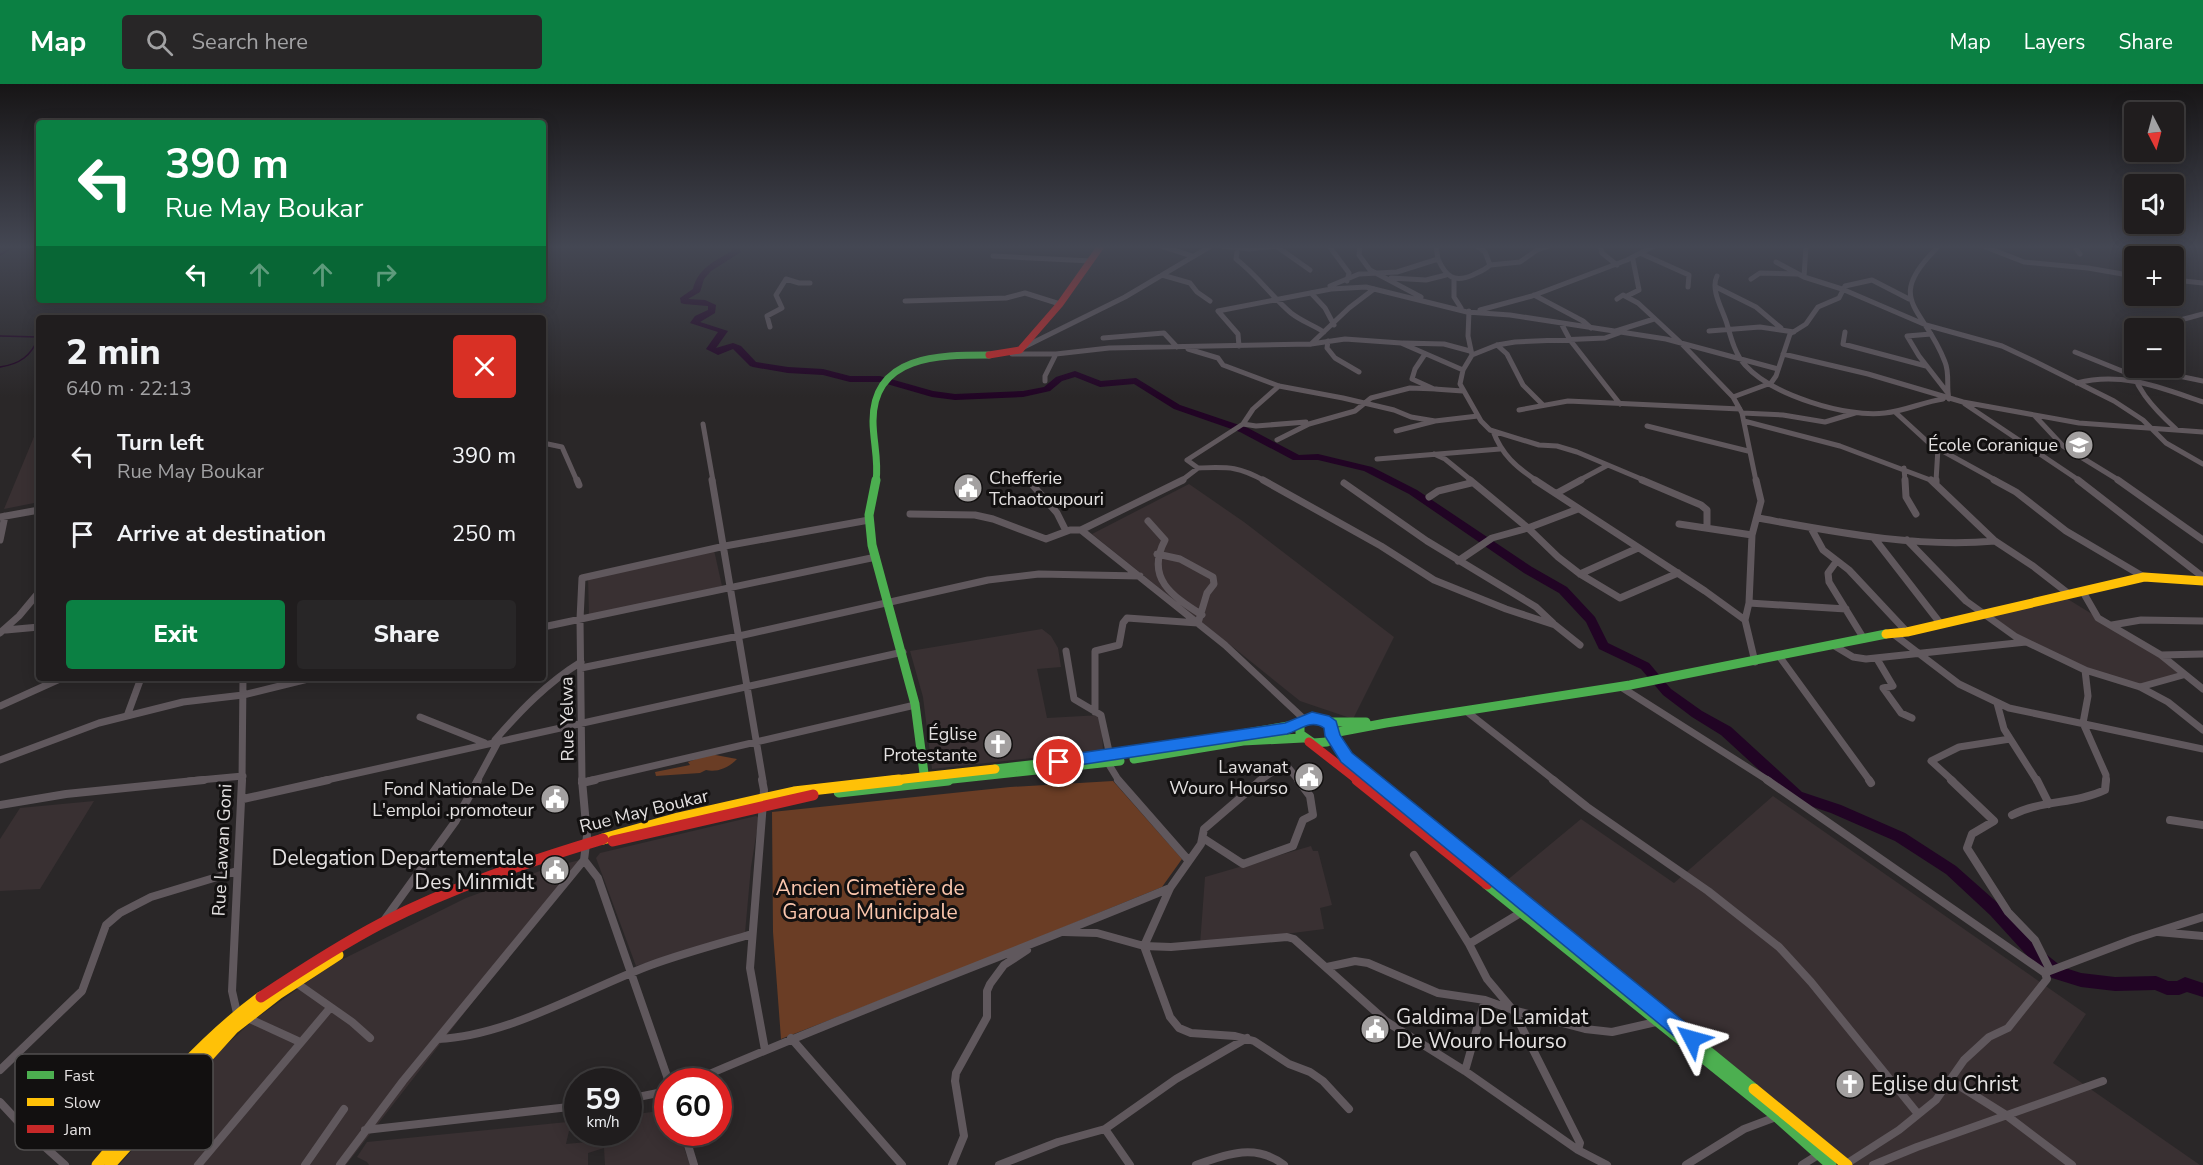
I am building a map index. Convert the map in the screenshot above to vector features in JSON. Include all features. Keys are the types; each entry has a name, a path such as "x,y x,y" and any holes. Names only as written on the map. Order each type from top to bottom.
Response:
{"main road":[{"path":"925,780 915,705 903,652 876,557 869,520 877,469 872,416 877,394 885,380 896,370 932,358 960,354 1010,354 1023,348 1065,296"},
{"path":"1831,1165 1777,1117 1306,740 1299,731 1303,722 1316,718 1327,722 1377,722 1621,687 1892,633 1907,632 2144,577 2203,579"},
{"name":"Rue May Boukar","path":"1109,760 1287,728 1303,722"},
{"path":"1327,722 1347,757 1847,1165"},
{"path":"1306,740 1323,743 1333,735 1377,722"},
{"name":"Rue May Boukar","path":"199,1054 242,1015 305,968 382,923 471,883 536,858 825,787 925,780 1109,760 1243,741 1306,740"},
{"name":"Rue May Boukar","path":"208,1054 242,1015 406,917 506,875 586,845"},
{"name":"Rue May Boukar","path":"97,1165 110,1150"},
{"name":"Rue May Boukar","path":"110,1165 123,1150"}],"street":[{"path":"770,327 767,316 782,308 777,296"},
{"path":"905,301 1012,296"},
{"path":"1036,296 1060,304"},
{"path":"1023,348 1126,296"},
{"path":"1203,296 1210,301"},
{"path":"1274,296 1297,318 1324,332"},
{"path":"1239,346 1238,334 1218,311 1291,296"},
{"path":"1314,296 1334,325"},
{"path":"1320,302 1321,296"},
{"path":"1311,344 1363,296"},
{"path":"1408,296 1464,310 1681,343 1778,369"},
{"path":"1420,296 1426,301"},
{"path":"1454,296 1464,310 1471,353 1460,380 1463,391 1478,416 1494,432 1500,449 1532,478 1678,573 1745,620"},
{"path":"1464,310 1504,307 1530,296"},
{"path":"1537,296 1583,321 1591,328"},
{"path":"1617,299 1621,296"},
{"path":"1628,296 1638,303 1681,343 1733,397 1741,411 1748,451 1760,494 1758,518 1752,535 1749,603 1745,620 1755,662"},
{"path":"1719,296 1728,329 1742,360 1748,368 1780,390 1818,404 1855,412 1895,412 1948,396"},
{"path":"1735,296 1756,307 1782,329"},
{"path":"1733,397 1771,383 1788,337 1806,324 1818,307 1840,296"},
{"path":"1857,296 1926,325 2002,346 2114,401 2150,427 2166,443 2203,464"},
{"path":"1904,296 1909,299 1926,325 1946,364 1948,396"},
{"path":"2184,319 2203,314"},
{"path":"1612,332 1653,319"},
{"path":"1561,323 1570,340 1620,404"},
{"path":"1708,331 1760,327 1794,332"},
{"path":"1845,332 1843,344 1926,366"},
{"path":"1103,338 1164,333 1180,347 1218,358 1223,365 1279,386 1435,421"},
{"path":"1010,354 1056,354 1109,348 1311,344 1340,339 1440,343 1471,353 1515,342 1605,338 1618,333"},
{"path":"1931,334 1907,336 1948,396"},
{"path":"1328,341 1327,348 1335,358 1359,372"},
{"path":"1401,342 1463,370"},
{"path":"1497,345 1509,354 1518,378 1529,390 1532,398 1542,404"},
{"path":"2075,352 2124,374"},
{"path":"1045,381 1044,376 1056,354"},
{"path":"1425,354 1415,369 1412,379 1437,389"},
{"path":"1783,354 1868,374 1963,402 2099,425 2203,432"},
{"path":"2184,377 2203,381"},
{"path":"2078,383 2098,378 2124,378"},
{"path":"2133,378 2203,402"},
{"path":"2133,378 2155,408 2176,429"},
{"path":"1198,468 1187,460 1243,424 1253,409 1279,386"},
{"path":"1277,440 1309,424 1354,411 1371,399 1403,390 1463,391"},
{"path":"1928,402 1929,393"},
{"path":"1520,410 1542,404 1568,401 1741,411 1830,422 1855,412"},
{"path":"1963,402 2072,475 2203,579"},
{"path":"1895,412 1922,438 2016,492 2066,531 2144,577"},
{"path":"1753,424 1754,420 1762,414"},
{"path":"2034,415 2063,446 2105,471 2203,540"},
{"path":"1396,431 1435,421 1478,416"},
{"path":"1243,424 1290,425 1334,417"},
{"path":"1744,421 1840,446 1904,468 1936,483 1995,541 2069,594"},
{"path":"703,424 757,740 764,802 752,934 751,979 765,1050"},
{"path":"1647,426 1748,451"},
{"path":"1490,430 1539,445 1567,449 1705,507 1707,528"},
{"path":"546,444 562,447 579,485"},
{"path":"1936,483 1938,448"},
{"path":"1377,459 1500,449"},
{"path":"1434,454 1445,459 1471,483 1528,528 1558,557 1580,574 1620,598 1678,573"},
{"path":"1557,493 1608,465"},
{"path":"910,514 955,512 976,515 1001,521 1044,539 1054,538 1065,531 1081,530 1182,481 1198,468 1233,467 1247,471 1381,546 1434,580 1506,609 1555,625"},
{"path":"1904,468 1906,497 1916,514"},
{"path":"1030,482 1057,513 1065,531"},
{"path":"1344,483 1458,561 1536,607 1580,645"},
{"path":"1429,496 1438,491 1471,483"},
{"path":"1458,561 1492,538 1528,528 1578,509"},
{"path":"0,540 2,517 36,511"},
{"path":"1758,518 1874,538 1961,544 1995,541"},
{"path":"725,546 869,520"},
{"path":"1148,521 1165,540 1157,554 1157,571 1160,580 1171,592 1202,615"},
{"path":"1679,524 1752,535"},
{"path":"1811,528 1823,550 1836,562 1850,570 1907,632"},
{"path":"1081,530 1198,623 1303,722"},
{"path":"1874,538 1940,623"},
{"path":"1907,540 1958,594 1982,614 2026,642 2085,670 2140,687 2168,702 2203,730"},
{"name":"Rue Yelwa","path":"584,860 586,845 582,783 580,619 582,578 725,546"},
{"path":"1580,574 1638,548"},
{"path":"1157,554 1180,559 1213,577 1214,584 1204,597 1202,615 1198,623"},
{"path":"546,626 876,557"},
{"path":"1836,562 1827,577 1864,639"},
{"path":"382,923 455,822 497,740 530,699 560,674 581,665 739,636 978,582 1019,575 1140,576"},
{"path":"2083,592 2098,618 2112,624 2161,655 2203,689"},
{"path":"3,632 36,595"},
{"path":"1749,603 1846,609"},
{"path":"1095,712 1095,651 1119,645 1125,620 1132,618 1198,623"},
{"path":"2112,624 2141,620 2203,621"},
{"path":"3,632 36,627"},
{"path":"1892,633 1959,684 1997,703 2022,712 2203,749"},
{"path":"1833,645 1853,657 1877,659 2026,642"},
{"path":"1066,651 1072,694 1080,704 1101,714 1105,722 1109,760 1119,781 1190,861"},
{"path":"243,799 497,740 903,652"},
{"path":"2161,655 2203,654"},
{"path":"1779,656 1871,783"},
{"path":"1877,659 1893,686 1883,688 1901,713 1912,718"},
{"path":"2012,815 2028,807 2095,796 2105,790 2106,775 2083,723 2088,696 2085,670"},
{"path":"2140,687 2183,675"},
{"path":"0,706 55,681"},
{"path":"127,716 140,681"},
{"name":"Rue Lawan Goni","path":"242,1015 232,991 237,871 243,799 243,681"},
{"path":"0,760 99,723 183,702 243,695 299,681"},
{"path":"1621,687 1750,768 2048,971"},
{"path":"1997,703 1999,718 2010,739 2029,765 2049,804"},
{"path":"582,783 757,740 915,705"},
{"path":"1466,711 1587,807 1708,891 1779,947 1811,982 1918,1114"},
{"path":"420,717 485,743"},
{"path":"1847,1165 1899,1130 1936,1100 1964,1060 1984,1042 2015,1021 2047,979 2048,971 2035,940 2008,912 1967,848 1972,834 1994,821 1930,761 1959,747 2010,739"},
{"path":"1203,838 1243,864 1293,846 1303,820 1312,815 1310,796 1287,766 1262,778 1204,829 1203,838 1190,861 1170,888 1144,946 1170,1017 1179,1028 1191,1033 1247,1038 1289,1064 1310,1072 1323,1081 1349,1109"},
{"path":"0,805 76,792 243,776"},
{"path":"2170,820 2203,825"},
{"path":"1414,855 1469,944 1487,979 1513,1010 1580,1143 1578,1150"},
{"path":"340,1165 365,1130 584,860 598,878 633,972 664,1068"},
{"path":"16,1054 81,991 102,935 113,918 146,898 237,871"},
{"path":"723,1068 791,1038 1039,942 1170,888"},
{"path":"1469,944 1522,912"},
{"path":"2048,971 2203,917"},
{"path":"1064,932 1097,933 1144,946 1171,947 1287,937 1327,967 1387,1022 1465,1071 1578,1150 1608,1165"},
{"path":"2155,932 2203,936"},
{"path":"438,1039 460,1038 530,1016 633,972 683,954 752,934"},
{"path":"952,1165 964,1136 955,1081 956,1073 987,1017 987,991 1004,965 1039,942"},
{"path":"1327,967 1355,961 1368,963 1438,993 1485,1000 1513,1010 1585,1029 1628,1030 1656,1022"},
{"path":"295,982 352,1022 370,1038"},
{"path":"1465,1071 1485,1000"},
{"path":"213,1147 330,1008"},
{"path":"242,1015 300,1042"},
{"path":"791,1038 902,1165"},
{"path":"999,1165 1058,1142 1105,1129 1176,1079 1247,1038"},
{"path":"0,1070 15,1055"},
{"path":"1950,1080 2006,1115 2072,1165"},
{"path":"1873,1165 2103,1081"},
{"path":"0,1102 15,1118"},
{"path":"365,1130 564,1108"},
{"path":"305,1165 344,1109"},
{"path":"1686,1165 1744,1129 1777,1117"},
{"path":"1105,1129 1130,1165"},
{"path":"688,1146 694,1165"},
{"path":"48,1150 65,1165"},
{"path":"198,1165 210,1150"},
{"path":"1196,1165 1225,1155 1250,1151 1268,1154 1284,1165"},
{"path":"1802,1165 1818,1155"}],"shaded area":[{"path":"36,432 36,503 4,509"},
{"path":"1189,484 1244,522 1394,637 1353,719 1300,701 1092,534"},
{"path":"714,550 722,586 589,615 588,577"},
{"path":"2066,598 2157,654 2178,673 2139,686 2084,668 2033,645 1988,615"},
{"path":"1042,629 1051,636 1058,648 1061,667 1037,669 1047,718 1101,715 1103,750 932,769 923,697 910,651"},
{"path":"1773,796 2086,1014 2053,1063 2200,1165 1842,1165 1499,887 1581,819 1674,883"},
{"path":"94,801 40,889 0,891 0,839 20,808"},
{"path":"756,816 759,818 751,867 745,933 636,966 596,858 600,853"},
{"path":"1311,846 1313,851 1318,851 1332,905 1320,908 1324,929 1200,945 1205,877"},
{"path":"584,859 346,1165 119,1165 132,1150 213,1150 213,1059 251,1022 333,964 466,898 548,868"},
{"path":"654,1112 654,1146 683,1146 690,1165 605,1165 604,1148 588,1153 588,1165 369,1165 357,1157 367,1142 564,1122 564,1146 642,1146 642,1113"}],"green space":[{"path":"710,754 737,759 731,765 719,770 656,776 655,772 690,765 688,762"},
{"name":"Ancien Cimetière de Garoua Municipale","path":"1113,781 1182,859 1162,887 781,1039 773,932 772,812 1010,787"}],"waterway":[{"path":"687,296 684,301 705,302 712,305 712,311 698,318 695,323 723,331 711,349 718,352 733,346 738,348 753,364 788,370 823,372 850,379 880,379 932,394 955,397 1023,394 1047,389 1059,379 1075,374 1100,384 1136,381 1177,407 1244,430 1297,458 1318,457 1368,469 1413,492 1528,570 1563,590 1591,620 1603,646 1645,666 1667,692 1697,714 1726,731 1797,796 1836,809 1900,837 1951,870 1995,910 2036,955 2057,973 2081,980 2115,984 2156,983 2167,988 2179,988 2185,984 2203,990"},
{"path":"0,336 36,337"},
{"path":"0,367 24,358 36,342"}],"traffic: fast":[{"path":"925,781 915,704 872,545 869,522 877,468 873,412 875,401 885,380 893,372 905,366 934,359 989,355"},
{"path":"1333,733 1630,685 1886,634"},
{"path":"1312,718 1323,720 1330,726 1333,733 1327,742 1313,743 1300,734 1300,724 1312,718"},
{"path":"1327,722 1366,722"},
{"path":"995,769 1110,756 1300,724"},
{"path":"1332,736 1347,757 1754,1089"},
{"path":"1134,759 1243,741 1303,738"},
{"path":"839,792 1120,761"},
{"path":"1487,884 1777,1117 1831,1165"}],"traffic: slow":[{"path":"1886,634 1907,632 2144,577 2203,581"},
{"path":"603,839 678,818 794,792 995,769"},
{"path":"210,1054 233,1029 278,994 338,955"},
{"path":"194,1054 237,1014 261,997"},
{"path":"1754,1089 1847,1165"},
{"path":"97,1165 110,1150"},
{"path":"110,1165 124,1150"}],"traffic: jam":[{"path":"989,355 1020,350 1065,296"},
{"path":"1309,742 1487,884"},
{"path":"613,841 813,795"},
{"path":"261,997 366,931 408,910 490,876 603,839"}],"place":[{"name":"École Coranique","path":"2079,445"},
{"name":"Chefferie Tchaotoupouri","path":"968,488"},
{"name":"Église Protestante","path":"998,744"},
{"name":"Lawanat Wouro Hourso","path":"1309,777"},
{"name":"Fond Nationale De L'emploi .promoteur","path":"555,799"},
{"name":"Delegation Departementale Des Minmidt","path":"555,870"},
{"name":"Galdima De Lamidat De Wouro Hourso","path":"1375,1029"},
{"name":"Eglise du Christ","path":"1850,1084"}],"route":[{"path":"1059,762 1287,728 1312,718 1324,720 1331,725 1332,736 1347,757 1692,1039"}]}
